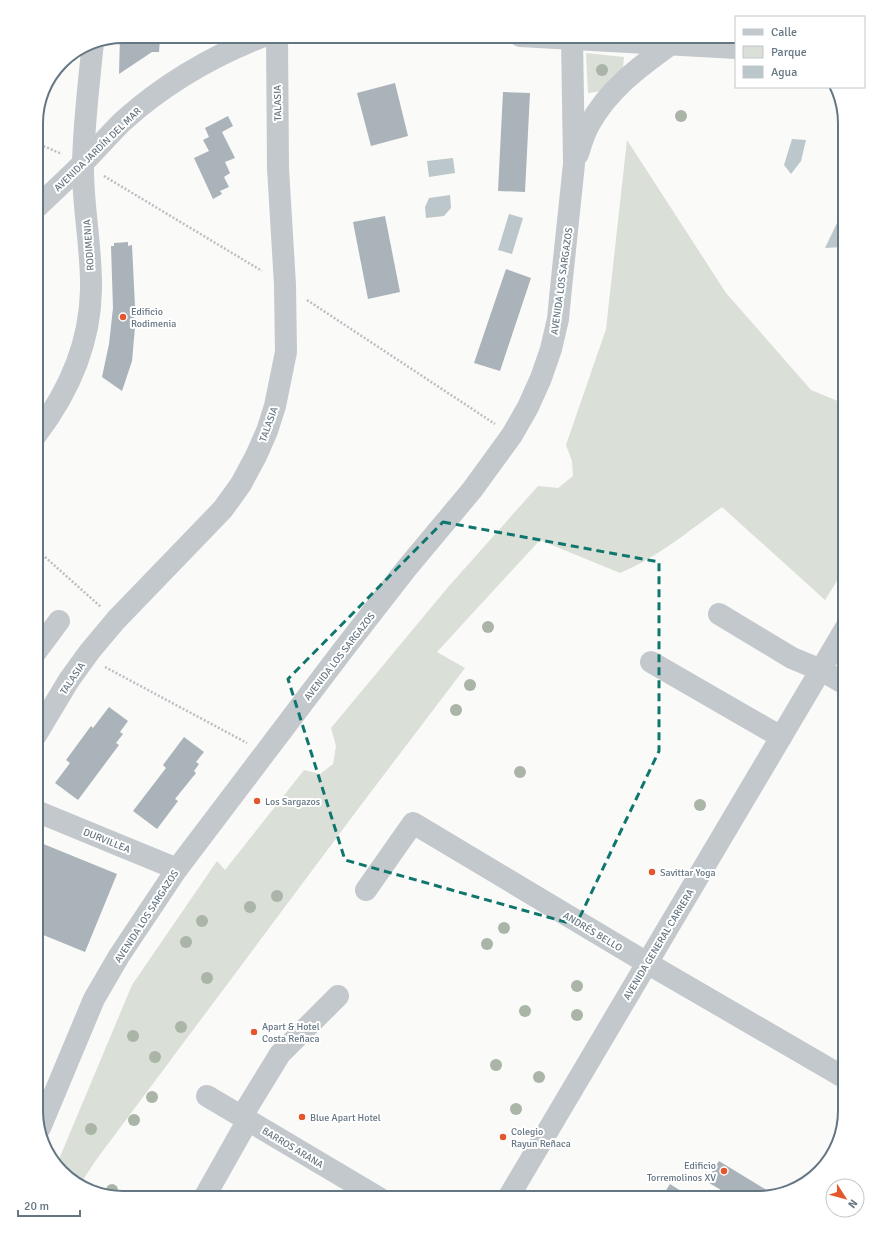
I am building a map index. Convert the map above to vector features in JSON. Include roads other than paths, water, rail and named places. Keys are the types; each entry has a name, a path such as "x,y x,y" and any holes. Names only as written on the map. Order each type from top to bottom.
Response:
{"street":[{"name":"AVENIDA JARDÍN DEL MAR","path":"43,201 123,122 147,102 173,83 223,54 248,43"},
{"name":"TALASIA","path":"43,723 69,680 90,651 116,620 223,509 241,484 267,431 282,379 286,352 285,285 278,168 277,43"},
{"name":"AVENIDA LOS SARGAZOS","path":"44,1119 94,999 119,956 177,869 264,752 396,582 472,490 512,435 528,407 541,378 551,349 558,319 574,164 572,43"},
{"path":"657,43 735,48"},
{"name":"AVENIDA LOS SARGAZOS","path":"574,164 588,126 601,105 622,82 644,63 671,44"},
{"name":"RODIMENIA","path":"43,426 62,397 72,374 80,354 88,318 91,289 83,163 86,109 92,49"},
{"path":"719,614 792,658 821,670 838,680"},
{"path":"43,643 59,621"},
{"name":"AVENIDA GENERAL CARRERA","path":"512,1191 838,641"},
{"path":"651,662 781,736"},
{"name":"DURVILLEA","path":"43,814 177,869"},
{"name":"ANDRÉS BELLO","path":"366,890 413,823 647,963 838,1074"},
{"path":"208,1191 280,1054 338,996"},
{"name":"BARROS ARANA","path":"207,1096 367,1191"}],"water":[{"path":"792,139 806,140 801,161 791,174 784,165"},
{"path":"453,158 455,173 429,177 427,161"},
{"path":"450,195 451,208 444,216 426,218 425,207 429,198"},
{"path":"509,214 523,218 512,254 498,250"},
{"path":"837,223 838,247 825,248"}],"place":[{"name":"Edificio Rodimenia","path":"123,317"},
{"name":"Los Sargazos","path":"257,801"},
{"name":"Savittar Yoga","path":"652,872"},
{"name":"Apart & Hotel Costa Reñaca","path":"254,1032"},
{"name":"Blue Apart Hotel","path":"302,1117"},
{"name":"Colegio Rayun Reñaca","path":"503,1137"},
{"name":"Edificio Torremolinos XV","path":"724,1171"}]}
